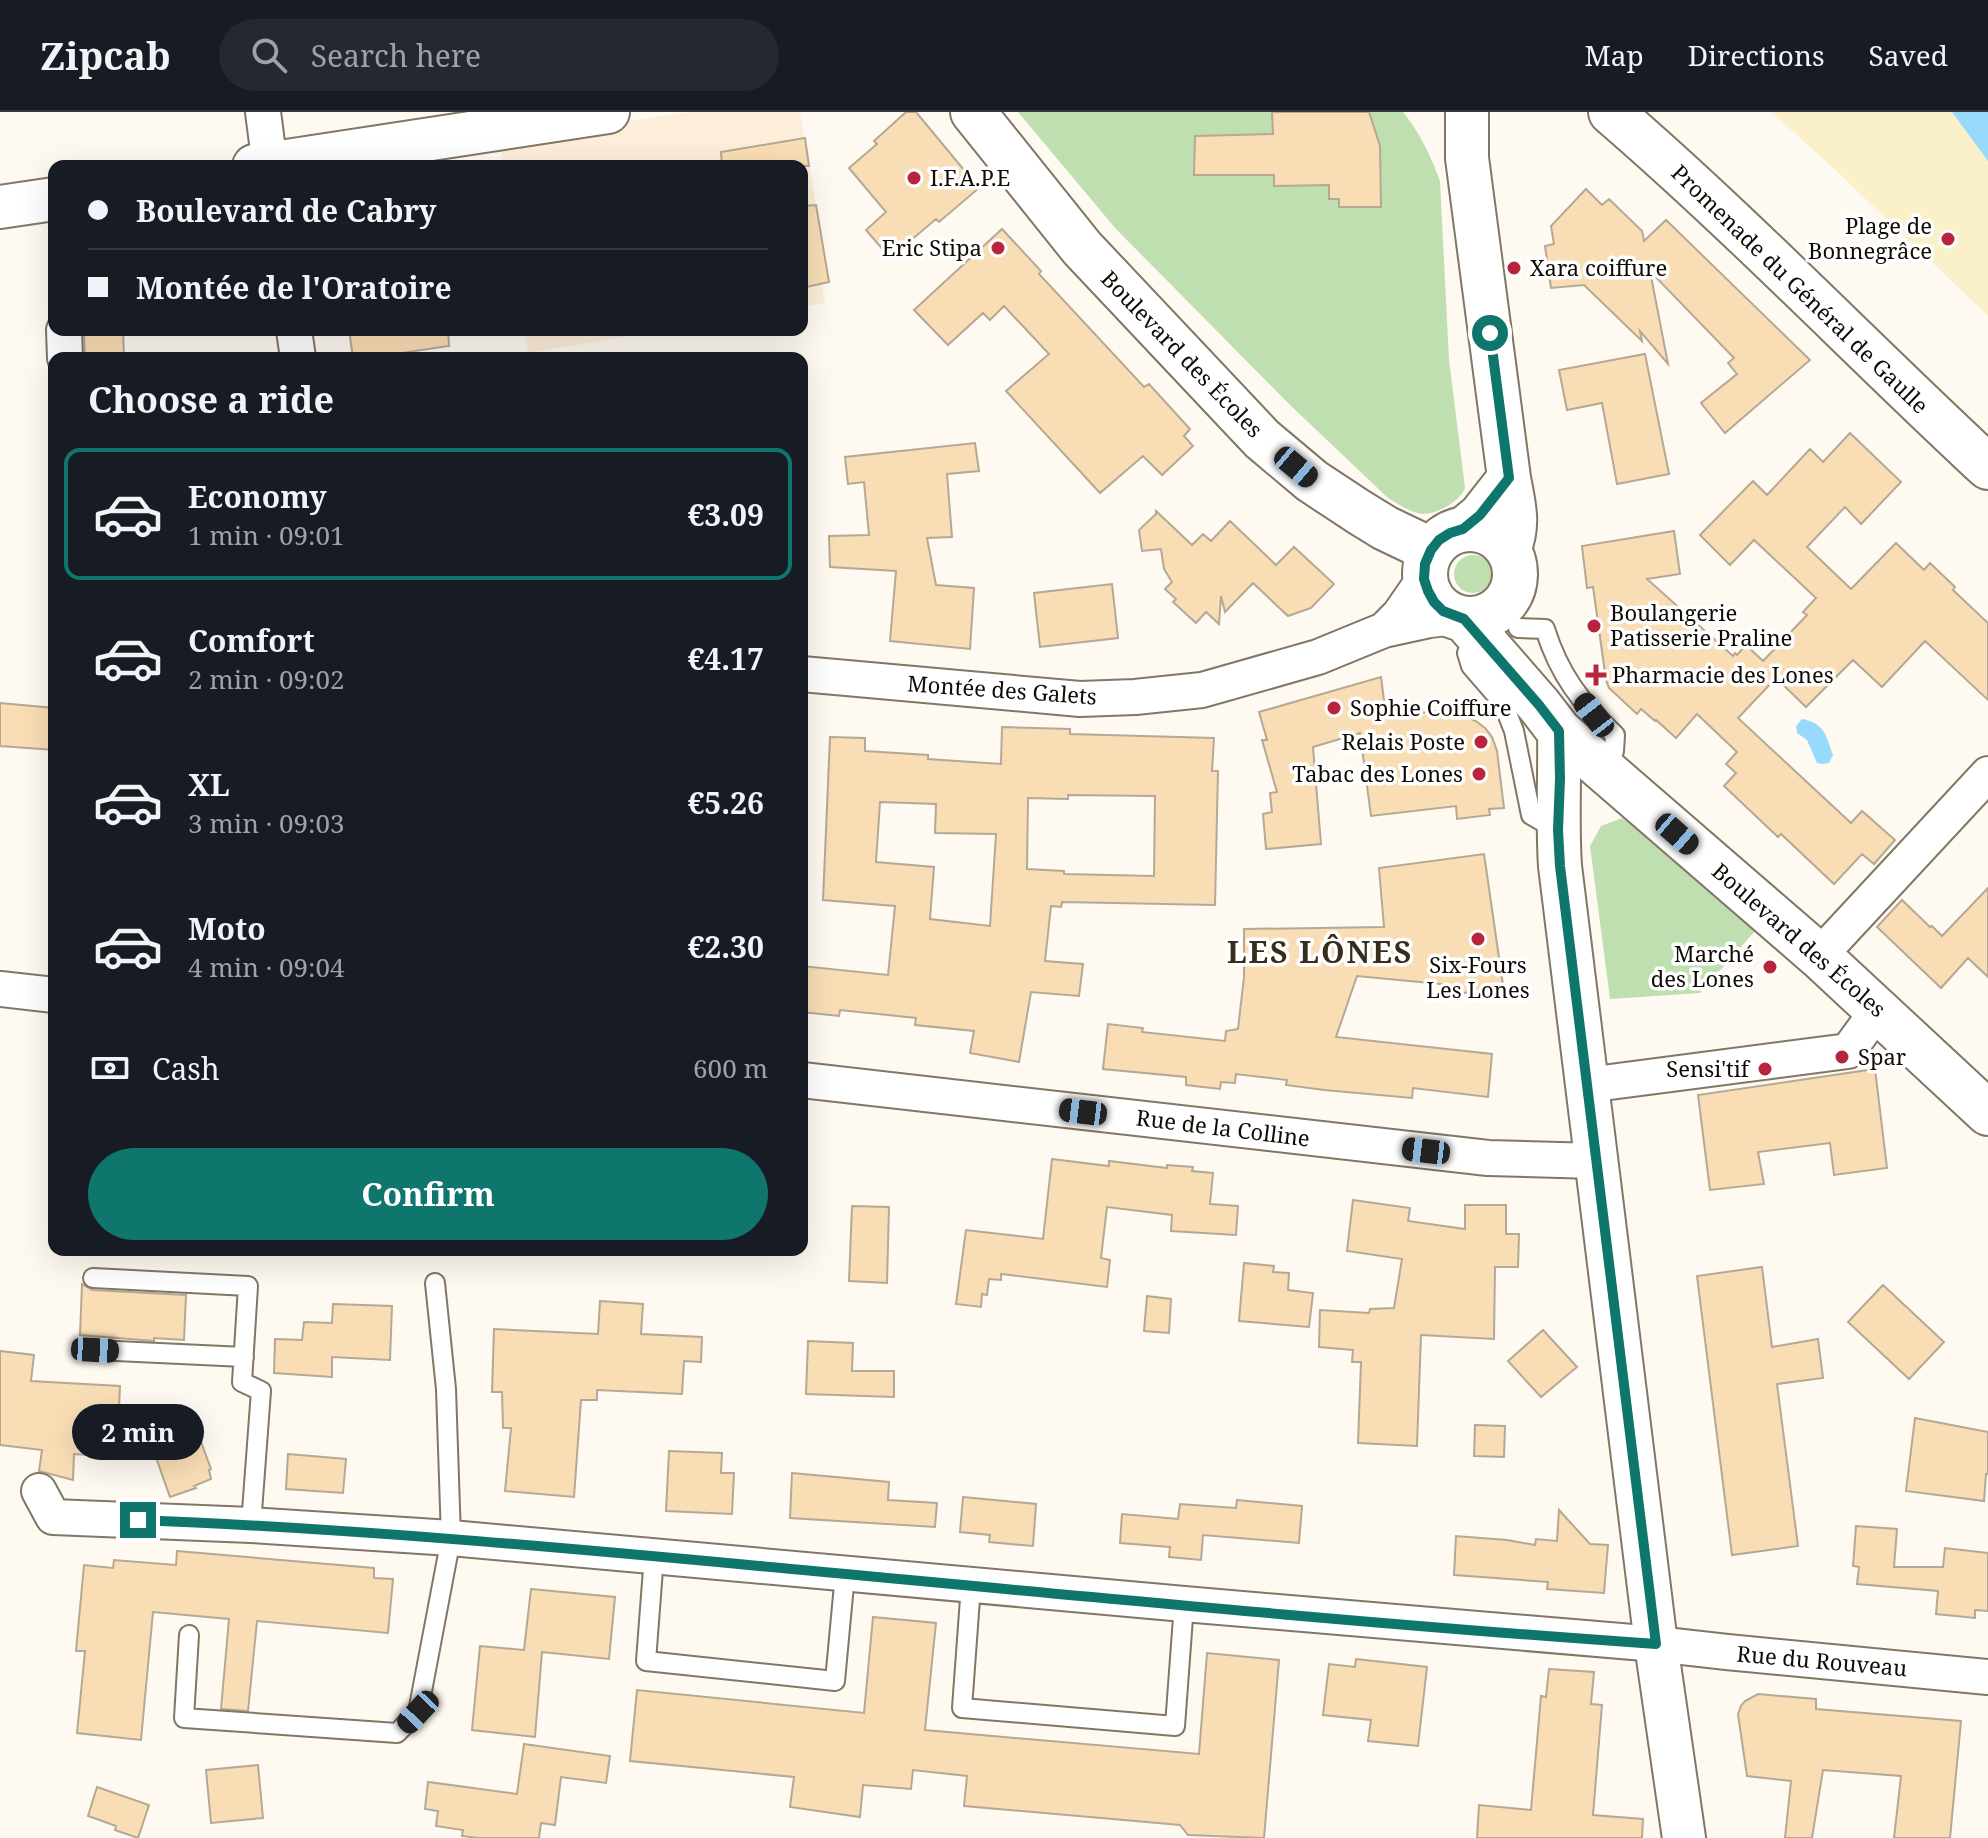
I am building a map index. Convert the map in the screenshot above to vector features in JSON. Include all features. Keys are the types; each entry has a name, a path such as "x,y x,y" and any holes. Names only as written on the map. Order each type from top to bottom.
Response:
{"main road":[{"name":"Boulevard des Écoles","path":"973,112 1082,248 1262,439 1312,481 1359,512 1439,553"},
{"name":"Promenade du Général de Gaulle","path":"1611,112 1988,467"},
{"path":"1513,591 1492,614 1465,623 1443,611 1428,591 1439,553 1476,529 1501,540 1549,718"},
{"name":"Boulevard des Écoles","path":"1465,623 1549,718 1606,773 1819,956 1988,1113"}],"street":[{"path":"263,112 265,160"},
{"path":"297,160 608,112"},
{"path":"1467,112 1467,158 1515,513 1513,591"},
{"path":"0,207 48,200"},
{"path":"1439,553 1480,515 1509,478"},
{"name":"Montée des Galets","path":"1384,630 1399,615 1439,553"},
{"name":"Montée des Galets","path":"808,675 1080,699 1135,697 1202,690 1318,657 1384,630 1430,620 1465,623"},
{"path":"1549,718 1560,779 1560,866 1656,1644 1684,1838"},
{"path":"1558,830 1606,773"},
{"path":"1819,956 1988,774"},
{"path":"0,989 48,994"},
{"path":"1587,1085 1848,1051 1878,1010"},
{"name":"Rue de la Colline","path":"808,1081 1488,1158 1596,1161"},
{"name":"Rue du Rouveau","path":"39,1491 53,1517 251,1525 451,1538 1656,1644 1988,1677"}],"lane":[{"path":"1513,591 1545,629 1553,655 1567,680 1594,715 1615,735 1614,751 1606,773"},
{"path":"1465,623 1471,666 1503,703 1514,731 1531,815 1558,830"},
{"path":"93,1278 248,1286 242,1382 261,1391 251,1525"},
{"path":"189,1635 184,1718 397,1733 418,1712 451,1538 446,1389 435,1283"},
{"path":"95,1350 244,1357"},
{"path":"654,1556 646,1661 835,1681 845,1574"},
{"path":"971,1585 962,1708 977,1710 1175,1726 1184,1604"}],"shaded area":[{"path":"691,112 800,112 829,282 822,284 825,303 808,306 808,160 502,160 500,140"},
{"path":"526,336 629,336 534,352 528,352"}],"green space":[{"path":"1018,112 1403,112 1415,128 1440,181 1449,360 1465,488 1458,498 1442,509 1423,514 1388,498 1289,404 1116,229"},
{"path":"1473,555 1486,561 1492,574 1486,587 1473,593 1460,587 1454,574 1460,561"},
{"path":"1622,818 1647,829 1755,931 1700,993 1610,999 1590,846 1601,826"}],"sand":[{"name":"Plage de Bonnegrâce","path":"1771,112 1952,112 1988,161 1988,316 1828,163"}],"water":[{"path":"1952,112 1988,112 1988,161"},
{"path":"1802,719 1824,731 1833,755 1829,763 1817,763 1807,740 1797,733 1796,726"}],"building":[{"name":"I.F.A.P.E","path":"906,112 916,112 979,188 890,258 866,230 886,212 849,168 877,144 874,141"},
{"path":"1272,112 1369,112 1380,146 1381,207 1339,207 1339,199 1329,199 1329,185 1274,186 1274,175 1194,175 1195,136 1273,134"},
{"path":"805,138 809,166 808,160 722,160 721,152"},
{"path":"1586,189 1602,205 1609,199 1642,231 1644,241 1666,220 1810,360 1725,433 1701,403 1737,374 1728,363 1734,358 1650,271 1668,364 1640,331 1642,341 1584,285 1551,288 1545,246 1554,244 1551,226"},
{"path":"816,205 829,282 808,287 808,206"},
{"path":"1002,229 1041,271 1039,274 1144,387 1149,384 1190,429 1184,436 1193,446 1162,475 1143,456 1100,493 1006,391 1049,354 1004,306 990,320 983,313 948,345 914,310"},
{"path":"84,336 123,336 124,352 85,352"},
{"path":"350,336 448,336 449,346 408,352 352,352"},
{"path":"1645,354 1669,474 1617,484 1602,403 1567,410 1559,370"},
{"path":"1850,433 1901,482 1861,524 1845,507 1807,547 1851,589 1896,543 1924,570 1930,563 1988,623 1988,700 1925,641 1882,687 1853,660 1806,707 1776,678 1738,718 1851,823 1862,811 1895,840 1874,864 1862,854 1834,884 1724,786 1736,773 1726,764 1737,752 1697,714 1676,738 1641,709 1637,714 1609,688 1593,587 1587,588 1582,546 1674,531 1680,574 1647,579 1733,656 1746,645 1763,661 1807,615 1803,612 1816,598 1754,540 1730,565 1700,535 1753,481 1767,495 1810,449 1823,462"},
{"path":"975,443 979,471 947,474 952,537 927,538 936,585 974,588 970,649 890,641 896,571 830,567 829,536 869,535 864,482 848,484 845,457"},
{"path":"1156,511 1192,545 1203,534 1211,541 1230,521 1276,565 1294,547 1334,584 1311,608 1288,616 1253,583 1225,612 1221,596 1219,624 1206,612 1196,623 1173,602 1176,599 1165,589 1172,582 1164,569 1161,549 1142,551 1139,530"},
{"path":"1112,584 1118,638 1040,647 1034,593"},
{"path":"1381,677 1386,716 1449,710 1485,728 1497,751 1504,808 1489,809 1490,815 1457,819 1456,806 1371,816 1360,733 1313,747 1321,844 1266,849 1263,814 1272,812 1270,793 1277,792 1262,740 1267,740 1259,712"},
{"path":"0,703 48,707 48,750 0,746"},
{"path":"1002,727 1070,729 1070,734 1214,738 1212,771 1218,771 1215,905 1062,902 1061,907 1051,906 1045,961 1083,964 1079,996 1031,992 1019,1062 970,1053 974,1031 915,1025 916,1018 840,1010 839,1016 808,1013 808,967 888,975 895,906 823,900 830,737 865,738 865,751 928,755 928,759 1001,764","holes":["1155,796 1154,876 1064,874 1064,871 1027,869 1028,798","880,802 936,804 935,833 996,834 990,926 930,919 934,867 876,862"]},
{"path":"1484,854 1504,992 1470,997 1470,992 1452,995 1451,985 1357,976 1336,1037 1492,1054 1488,1097 1413,1088 1412,1098 1324,1090 1286,1085 1287,1080 1236,1074 1235,1083 1221,1082 1220,1089 1186,1085 1186,1077 1103,1069 1108,1024 1143,1028 1142,1032 1225,1041 1226,1031 1238,1029 1244,977 1244,929 1384,927 1379,868"},
{"path":"1988,888 1988,977 1968,958 1941,988 1877,927 1902,900 1942,936"},
{"path":"1875,1069 1887,1168 1834,1175 1830,1143 1758,1152 1764,1184 1710,1190 1698,1095"},
{"path":"1052,1159 1109,1166 1109,1161 1167,1168 1167,1165 1193,1167 1192,1171 1213,1173 1210,1204 1238,1206 1236,1235 1171,1231 1172,1215 1107,1207 1101,1258 1110,1260 1107,1287 1001,1274 1001,1280 989,1279 987,1295 982,1294 981,1307 956,1304 966,1230 1043,1239"},
{"path":"1353,1200 1410,1208 1408,1221 1465,1229 1465,1205 1506,1205 1506,1234 1519,1234 1518,1267 1495,1267 1494,1339 1421,1335 1417,1446 1358,1443 1361,1362 1352,1362 1353,1350 1319,1347 1320,1310 1369,1313 1370,1309 1394,1308 1402,1259 1347,1251"},
{"path":"852,1206 889,1207 887,1283 849,1281"},
{"path":"1244,1263 1274,1266 1273,1272 1289,1273 1288,1290 1313,1293 1309,1327 1239,1321"},
{"path":"1762,1267 1772,1347 1818,1339 1823,1378 1777,1384 1798,1546 1732,1555 1697,1276"},
{"path":"82,1284 92,1290 186,1295 184,1340 154,1338 154,1341 80,1335"},
{"path":"1883,1285 1944,1342 1909,1379 1848,1322"},
{"path":"1147,1296 1171,1299 1169,1333 1144,1331"},
{"path":"600,1301 643,1304 641,1334 702,1337 701,1362 684,1361 682,1394 597,1390 597,1400 581,1400 574,1497 505,1491 511,1428 503,1428 502,1392 492,1392 494,1329 598,1334"},
{"path":"333,1304 392,1306 390,1360 332,1357 332,1377 274,1373 275,1339 302,1340 304,1322 332,1323"},
{"path":"1543,1330 1577,1367 1541,1397 1508,1361"},
{"path":"808,1341 853,1343 852,1371 894,1371 894,1397 806,1394"},
{"path":"0,1351 34,1355 31,1381 120,1386 118,1433 166,1412 175,1439 197,1431 211,1469 211,1479 170,1497 154,1452 136,1458 74,1454 73,1480 39,1471 42,1450 0,1445"},
{"path":"1915,1418 1988,1432 1988,1474 1984,1501 1906,1491"},
{"path":"1475,1425 1505,1426 1504,1457 1474,1456"},
{"path":"669,1451 722,1453 721,1473 734,1473 732,1514 666,1511"},
{"path":"288,1454 346,1459 343,1493 286,1489"},
{"path":"792,1473 889,1482 888,1500 937,1503 935,1527 790,1518"},
{"path":"963,1497 1036,1504 1033,1546 989,1542 990,1535 960,1532"},
{"path":"1237,1500 1302,1506 1299,1543 1203,1535 1201,1560 1169,1557 1170,1547 1120,1543 1122,1514 1178,1519 1180,1504 1236,1508"},
{"path":"1559,1510 1590,1544 1608,1545 1604,1593 1547,1589 1548,1582 1454,1575 1456,1536 1535,1545 1536,1539 1557,1541"},
{"path":"1856,1526 1897,1529 1894,1567 1943,1567 1945,1548 1988,1553 1988,1611 1975,1610 1975,1618 1936,1614 1938,1591 1857,1584 1859,1567 1853,1566"},
{"path":"177,1551 374,1568 374,1578 393,1579 388,1633 257,1621 248,1711 221,1709 229,1619 153,1612 141,1740 77,1733 85,1651 76,1651 84,1565 113,1568 114,1560 176,1565"},
{"path":"531,1589 615,1597 609,1659 542,1652 535,1737 472,1730 480,1646 524,1650"},
{"path":"873,1617 936,1623 925,1730 1199,1754 1207,1653 1279,1660 1264,1838 1188,1835 1180,1825 964,1806 967,1776 913,1770 911,1789 863,1785 860,1817 790,1807 794,1777 630,1761 637,1690 864,1713"},
{"path":"1356,1659 1427,1667 1418,1746 1368,1741 1371,1720 1323,1715 1329,1664 1355,1667"},
{"path":"1549,1669 1594,1672 1591,1704 1602,1705 1593,1815 1643,1819 1642,1838 1477,1838 1479,1805 1531,1810 1541,1696 1546,1697"},
{"path":"1758,1694 1816,1699 1816,1709 1961,1721 1950,1838 1894,1838 1901,1776 1823,1770 1812,1838 1785,1838 1791,1781 1747,1776 1738,1714 1745,1701"},
{"path":"524,1744 610,1756 606,1783 561,1777 555,1825 541,1823 539,1838 479,1838 462,1836 463,1830 436,1826 438,1811 425,1809 428,1782 517,1794"},
{"path":"258,1765 263,1818 211,1823 206,1770"},
{"path":"97,1787 149,1805 138,1838 88,1816"}],"place":[{"name":"I.F.A.P.E","path":"914,178"},
{"name":"Plage de Bonnegrâce","path":"1948,239"},
{"name":"Eric Stipa","path":"998,248"},
{"name":"Xara coiffure","path":"1514,268"},
{"name":"Boulangerie Patisserie Praline","path":"1594,626"},
{"name":"Pharmacie des Lones","path":"1596,675"},
{"name":"Sophie Coiffure","path":"1334,708"},
{"name":"Relais Poste","path":"1481,742"},
{"name":"Tabac des Lones","path":"1479,774"},
{"name":"Six-Fours Les Lones","path":"1478,939"},
{"name":"Marché des Lones","path":"1770,967"},
{"name":"Spar","path":"1842,1057"},
{"name":"Sensi'tif","path":"1765,1069"}],"district":[{"name":"LES LÔNES","path":"1320,953"}],"route":[{"path":"138,1520 451,1538 1656,1644 1560,866 1559,731 1464,619 1443,611 1434,602 1424,579 1425,564 1439,540 1463,529 1480,515 1509,478 1490,333"}]}
